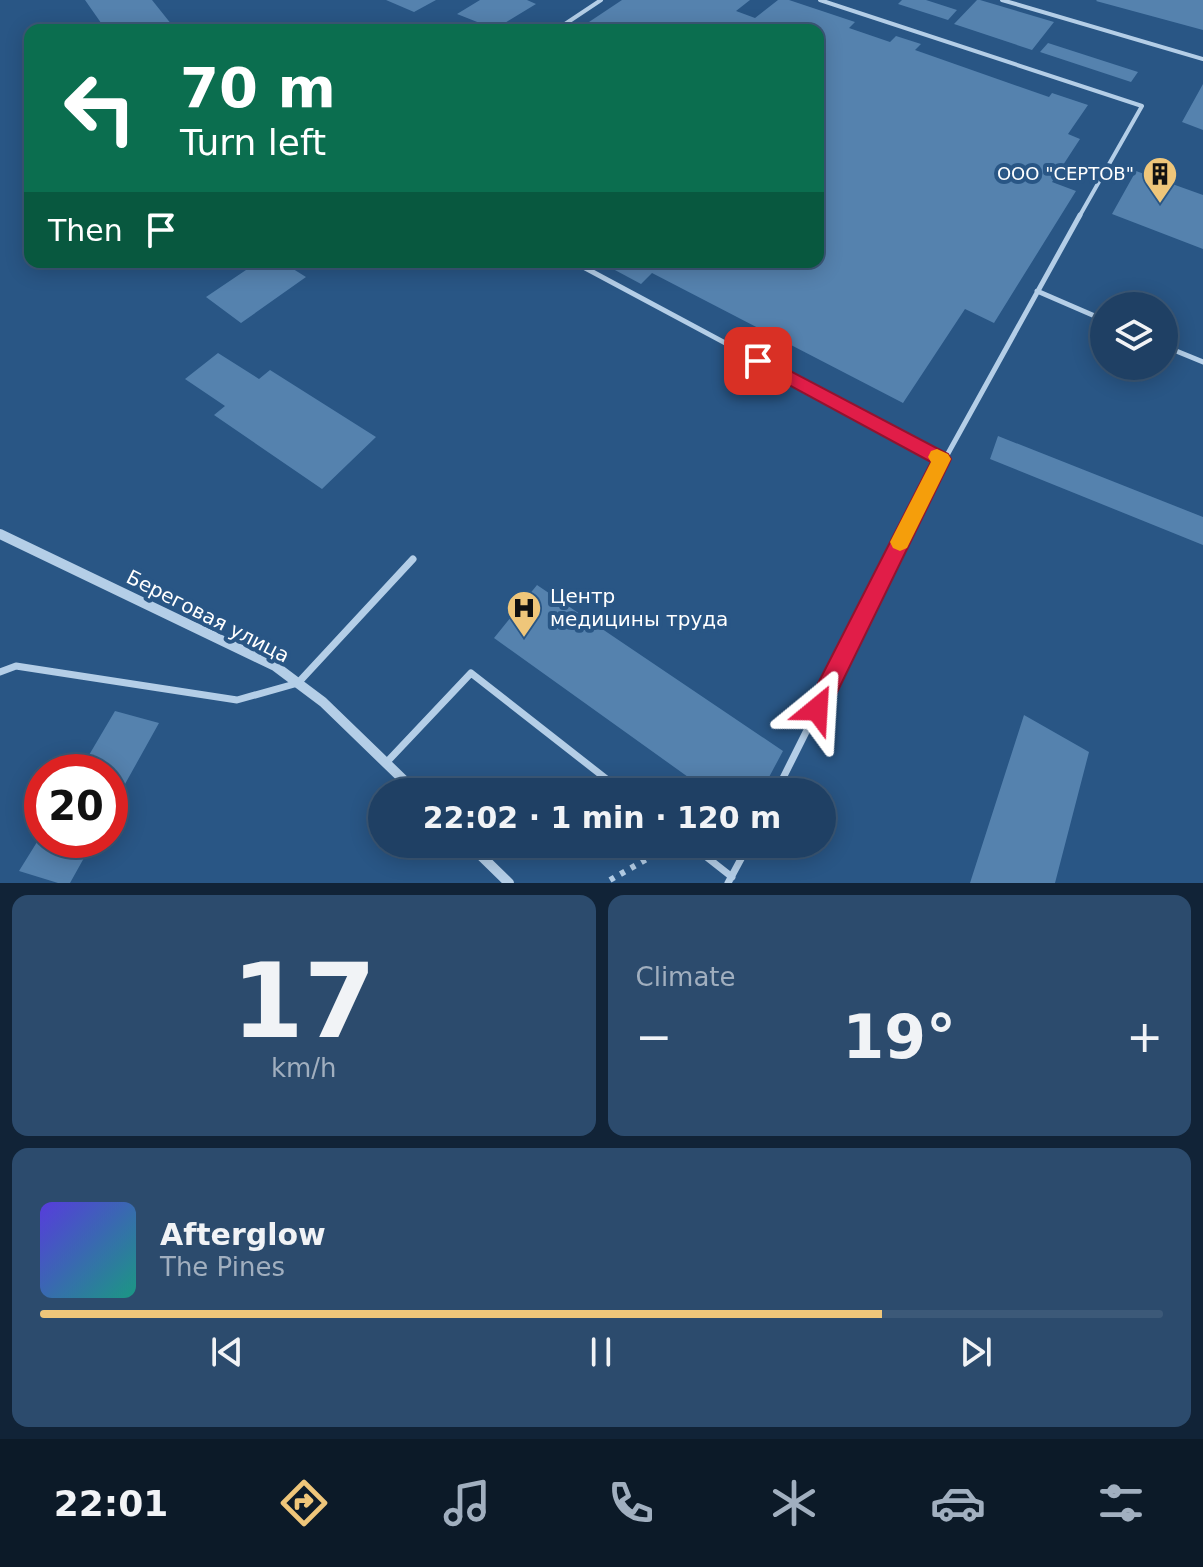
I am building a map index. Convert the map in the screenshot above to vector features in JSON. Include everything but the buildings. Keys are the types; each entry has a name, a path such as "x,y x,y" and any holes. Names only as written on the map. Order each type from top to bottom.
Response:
{"street":[{"name":"Береговая улица","path":"0,534 275,666 323,702 402,778"},
{"path":"483,858 509,883"}],"lane":[{"path":"565,24 601,0"},
{"path":"783,778 942,459 1142,106 820,0"},
{"path":"1002,0 1203,59"},
{"path":"585,268 942,459"},
{"path":"1037,291 1090,314"},
{"path":"1178,352 1203,362"},
{"path":"0,672 16,666 237,700 298,683 413,559"},
{"path":"386,763 471,673 605,778"},
{"path":"706,858 730,880 742,858"}],"path":[{"path":"610,880 648,858"}],"slow traffic":[{"path":"900,542 942,459 937,457"}],"place":[{"name":"ООО \"СЕРТОВ\"","path":"1160,205"},
{"name":"Центр медицины труда","path":"524,639"}],"route":[{"path":"758,361 942,459 817,709"}]}
